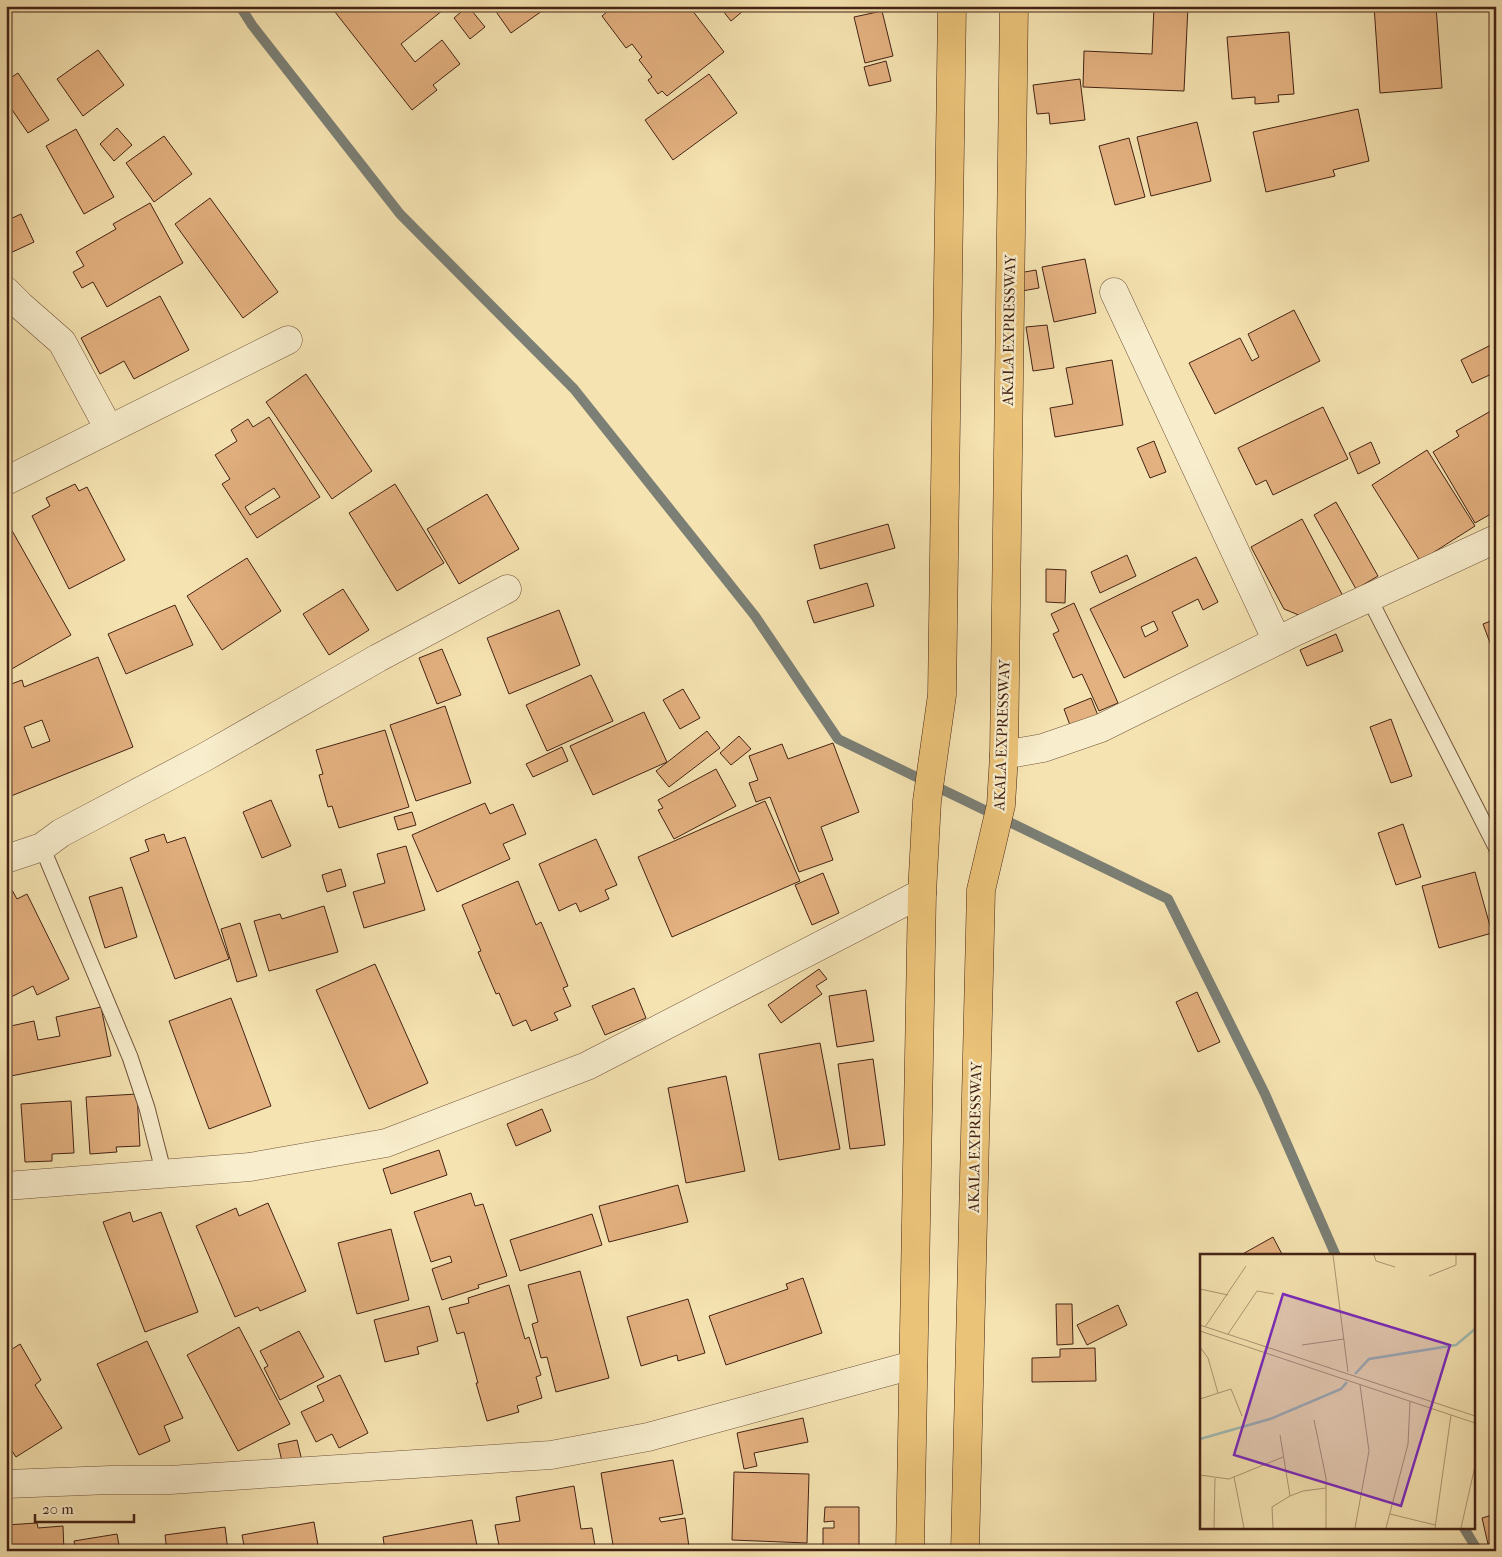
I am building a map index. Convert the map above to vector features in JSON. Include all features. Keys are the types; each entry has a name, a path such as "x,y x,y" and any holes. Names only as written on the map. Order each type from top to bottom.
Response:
{"main road":[{"path":"910,1551 922,893 927,801 942,695 952,6"},
{"name":"AKALA EXPRESSWAY","path":"965,1551 981,890 1001,805 1004,755 1014,6"}],"street":[{"path":"6,291 20,306 62,342 109,429"},
{"path":"1114,292 1277,641"},
{"path":"6,481 288,340"},
{"path":"1004,755 1043,748 1100,728 1277,641 1496,539"},
{"path":"6,859 42,848 61,833 205,757 378,658 507,589"},
{"path":"6,1186 250,1167 386,1143 587,1066 922,893"},
{"path":"6,1484 170,1480 551,1455 648,1437 913,1365"}],"lane":[{"path":"1369,598 1496,847"},
{"path":"42,848 130,1057 147,1108 164,1174"}],"building":[{"path":"342,6 448,6 401,44 415,62 442,40 460,64 433,85 437,90 412,110 335,12"},
{"path":"468,6 485,27 470,39 454,18"},
{"path":"492,6 549,6 511,33"},
{"path":"614,6 689,6 724,52 667,96 662,91 658,94 648,80 652,77 639,60 642,57 632,44 626,48 602,16"},
{"path":"719,6 749,6 731,21"},
{"path":"1154,6 1188,6 1184,91 1083,87 1084,51 1152,54"},
{"path":"1374,6 1436,6 1442,88 1380,93"},
{"path":"882,11 893,56 865,63 854,17"},
{"path":"1289,32 1294,94 1278,95 1279,102 1255,104 1255,97 1232,99 1227,37"},
{"path":"98,50 124,85 83,116 57,79"},
{"path":"886,61 891,81 869,86 864,67"},
{"path":"18,73 49,120 28,133 6,101 6,81"},
{"path":"709,74 737,113 673,160 645,120"},
{"path":"1080,79 1085,120 1050,124 1049,113 1037,114 1033,85"},
{"path":"1358,109 1369,161 1333,170 1335,176 1266,192 1253,132"},
{"path":"1197,122 1211,181 1151,196 1137,137"},
{"path":"117,128 132,145 114,161 100,144"},
{"path":"76,129 114,197 84,214 46,146"},
{"path":"164,136 192,174 154,202 126,163"},
{"path":"1129,138 1145,197 1115,205 1099,146"},
{"path":"210,198 278,292 243,318 175,224"},
{"path":"150,203 183,263 107,307 93,282 82,288 73,272 84,266 76,252 116,229 113,224"},
{"path":"21,214 34,242 6,255 6,221"},
{"path":"1085,259 1096,313 1054,322 1042,267"},
{"path":"1036,270 1039,288 1022,291 1019,273"},
{"path":"160,296 189,350 134,379 124,361 100,374 81,338"},
{"path":"1294,310 1320,361 1215,414 1189,363 1240,338 1252,361 1259,357 1248,334"},
{"path":"1047,325 1054,368 1033,371 1026,327"},
{"path":"1491,345 1496,355 1496,372 1472,383 1461,360"},
{"path":"1112,360 1123,425 1055,437 1050,408 1073,404 1066,368"},
{"path":"306,374 372,471 332,499 266,402"},
{"path":"1323,407 1348,459 1273,495 1266,480 1256,485 1238,448"},
{"path":"1496,408 1496,511 1475,523 1433,452 1459,436 1456,431"},
{"path":"269,417 320,497 257,538 222,484 230,479 215,455 237,441 231,430 248,419 253,427","holes":["274,488 280,497 250,515 245,507"]},
{"path":"1154,441 1166,472 1150,478 1137,448"},
{"path":"1371,442 1380,463 1358,474 1349,453"},
{"path":"1427,450 1475,526 1420,561 1372,485"},
{"path":"75,484 79,491 87,487 125,560 69,589 32,516 50,506 46,498"},
{"path":"395,484 444,563 397,591 349,513"},
{"path":"487,494 519,549 459,584 427,529"},
{"path":"1336,502 1378,576 1356,589 1314,515"},
{"path":"1302,519 1344,598 1306,618 1284,609 1251,547"},
{"path":"6,520 71,635 10,670 6,664"},
{"path":"888,524 895,548 820,569 814,545"},
{"path":"1127,555 1136,576 1100,593 1091,572"},
{"path":"1196,557 1218,602 1203,610 1198,599 1172,612 1188,646 1124,678 1090,609","holes":["1154,621 1158,630 1145,637 1141,627"]},
{"path":"247,558 281,611 222,650 187,596"},
{"path":"1046,569 1066,570 1065,603 1046,602"},
{"path":"867,583 874,606 814,623 807,601"},
{"path":"343,589 369,630 329,655 303,614"},
{"path":"1074,603 1118,703 1099,711 1082,674 1073,678 1053,634 1059,631 1051,614"},
{"path":"175,605 193,645 126,674 108,634"},
{"path":"559,610 580,665 509,694 487,638"},
{"path":"1496,619 1496,659 1483,624"},
{"path":"1336,634 1343,651 1307,666 1300,650"},
{"path":"442,649 461,695 437,704 419,658"},
{"path":"98,657 133,747 6,798 6,686 22,680 24,687","holes":["42,720 50,741 32,748 24,727"]},
{"path":"591,675 613,721 547,751 526,705"},
{"path":"683,689 700,718 680,729 663,700"},
{"path":"1091,698 1099,718 1071,728 1064,709"},
{"path":"445,706 471,783 416,801 390,725"},
{"path":"644,712 667,762 593,795 570,746"},
{"path":"1391,719 1412,776 1391,783 1370,727"},
{"path":"385,730 409,807 339,828 332,806 328,807 319,775 323,774 316,750"},
{"path":"707,731 720,748 669,787 656,771"},
{"path":"739,736 751,749 731,765 720,753"},
{"path":"833,743 859,812 821,827 833,860 799,872 770,797 756,802 749,783 758,780 749,756 782,744 788,759"},
{"path":"562,747 568,761 533,777 526,764"},
{"path":"716,769 736,806 674,839 658,810 663,808 658,800"},
{"path":"271,800 291,846 262,858 243,812"},
{"path":"765,801 800,881 672,937 638,857"},
{"path":"485,803 490,814 513,804 526,834 503,844 510,859 437,892 412,835"},
{"path":"412,812 416,825 398,830 394,817"},
{"path":"1403,824 1421,877 1396,885 1378,833"},
{"path":"164,834 167,843 185,837 229,959 175,979 130,858 149,851 145,840"},
{"path":"596,839 617,885 605,890 609,899 580,912 576,903 559,911 539,864"},
{"path":"406,846 425,910 364,928 353,892 385,883 377,854"},
{"path":"341,869 346,886 327,892 322,875"},
{"path":"1475,872 1492,933 1439,948 1422,886"},
{"path":"823,873 839,913 812,925 795,885"},
{"path":"518,881 536,925 541,922 568,986 563,988 571,1006 554,1013 558,1020 531,1031 526,1020 513,1026 499,993 496,994 478,952 481,951 462,905"},
{"path":"122,887 137,937 105,948 89,897"},
{"path":"12,890 17,899 27,894 69,979 37,995 33,986 7,999 6,893"},
{"path":"324,906 338,952 269,971 254,921 280,914 282,919"},
{"path":"240,923 257,976 237,982 221,929"},
{"path":"375,964 428,1083 369,1109 316,990"},
{"path":"819,969 827,979 816,986 822,994 781,1023 768,1005"},
{"path":"634,988 646,1018 605,1035 592,1006"},
{"path":"866,990 874,1041 837,1047 829,996"},
{"path":"1197,992 1220,1042 1198,1052 1176,1002"},
{"path":"231,998 271,1106 209,1129 169,1021"},
{"path":"101,1007 111,1056 6,1077 6,1027 34,1021 38,1040 60,1036 56,1017"},
{"path":"820,1043 840,1149 779,1160 759,1054"},
{"path":"873,1059 885,1145 850,1149 838,1064"},
{"path":"726,1076 745,1171 686,1183 668,1088"},
{"path":"137,1094 140,1146 116,1147 117,1152 90,1154 86,1097"},
{"path":"71,1101 74,1153 52,1154 52,1161 25,1162 21,1104"},
{"path":"542,1109 551,1131 516,1146 507,1124"},
{"path":"6,1144 12,1161 6,1164"},
{"path":"439,1150 447,1175 391,1194 383,1169"},
{"path":"678,1185 688,1222 609,1242 599,1206"},
{"path":"471,1193 475,1206 483,1204 507,1276 478,1285 479,1288 442,1300 432,1269 452,1262 450,1256 431,1262 414,1212"},
{"path":"268,1203 306,1291 260,1311 258,1307 235,1317 196,1226 236,1208 239,1216"},
{"path":"130,1212 133,1222 161,1212 198,1312 145,1332 103,1222"},
{"path":"592,1214 602,1245 520,1271 510,1240"},
{"path":"391,1229 409,1300 357,1314 338,1243"},
{"path":"1273,1237 1282,1254 1243,1254"},
{"path":"580,1271 609,1378 556,1392 547,1357 541,1358 532,1324 538,1322 528,1285"},
{"path":"803,1278 822,1333 726,1365 709,1316 788,1289 786,1284"},
{"path":"509,1285 525,1339 529,1337 541,1375 536,1377 542,1398 517,1406 519,1412 487,1421 464,1332 457,1334 449,1308 469,1303 468,1298"},
{"path":"688,1299 705,1353 678,1361 677,1355 641,1366 627,1317"},
{"path":"1056,1304 1072,1304 1073,1344 1057,1345"},
{"path":"1118,1305 1127,1325 1087,1345 1077,1325"},
{"path":"429,1306 438,1341 417,1347 419,1354 385,1362 374,1320"},
{"path":"239,1327 290,1424 238,1451 187,1355"},
{"path":"299,1331 324,1377 280,1400 264,1368 268,1366 260,1351"},
{"path":"147,1341 183,1418 164,1426 170,1441 139,1455 97,1364"},
{"path":"20,1344 41,1380 35,1385 62,1428 16,1457 6,1442 6,1353"},
{"path":"1095,1348 1096,1381 1032,1382 1032,1358 1060,1357 1060,1349"},
{"path":"340,1375 368,1433 339,1448 332,1434 316,1442 301,1412 324,1401 317,1386"},
{"path":"803,1418 808,1442 754,1453 757,1466 744,1469 737,1433"},
{"path":"297,1440 302,1461 283,1466 278,1444"},
{"path":"673,1460 683,1514 659,1518 661,1522 685,1518 689,1547 665,1551 614,1551 601,1473"},
{"path":"734,1472 809,1474 807,1543 732,1540"},
{"path":"574,1486 581,1529 592,1528 595,1546 568,1551 500,1551 495,1525 520,1521 516,1497"},
{"path":"825,1507 859,1507 859,1551 823,1551 823,1528 834,1528 834,1521 824,1522"},
{"path":"1496,1514 1496,1542 1488,1544 1482,1518"},
{"path":"472,1520 478,1551 385,1551 383,1537"},
{"path":"314,1522 319,1551 245,1551 242,1535"},
{"path":"37,1523 38,1528 63,1526 64,1551 6,1551 6,1525"},
{"path":"225,1527 228,1551 167,1551 165,1535"},
{"path":"117,1534 120,1551 76,1551 74,1541"},
{"path":"1458,1545 1461,1551 1446,1551"}],"waterway":[{"path":"240,6 252,25 400,214 574,389 755,616 838,739 1168,899 1265,1094 1335,1254"},
{"path":"1465,1530 1478,1551"}]}
